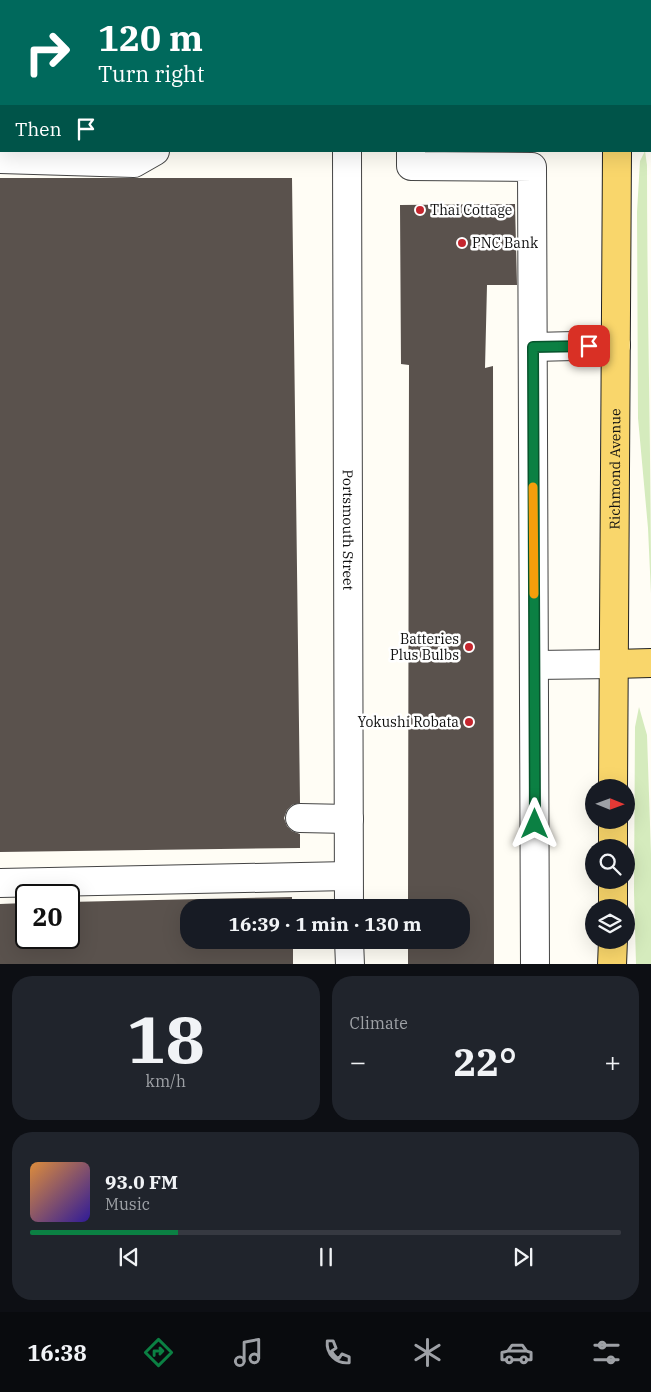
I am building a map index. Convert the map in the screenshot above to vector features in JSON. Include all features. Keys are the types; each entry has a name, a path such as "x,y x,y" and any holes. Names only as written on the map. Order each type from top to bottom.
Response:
{"main road":[{"name":"Richmond Avenue","path":"613,779 617,152"},
{"path":"614,664 651,663"},
{"path":"612,949 612,964"}],"street":[{"path":"0,159 134,163 153,152"},
{"name":"Portsmouth Street","path":"347,152 349,899"},
{"path":"411,152 411,166 532,167 535,964"},
{"path":"533,347 616,345"},
{"path":"534,664 614,664"},
{"path":"300,809 348,809"},
{"path":"0,883 348,876"},
{"path":"349,949 350,964"}],"green space":[{"path":"645,152 647,165 651,594 648,528 638,418 637,212 640,161"},
{"path":"639,707 647,735 651,854 651,964 636,964 635,727"}],"building":[{"path":"0,178 292,178 300,803 292,805 287,810 284,818 287,826 292,831 300,834 300,848 0,852"},
{"path":"515,204 517,285 487,285 485,368 493,366 494,964 408,964 408,949 470,949 470,899 408,899 409,365 401,364 400,205"},
{"path":"292,897 292,899 203,899"},
{"path":"180,900 180,949 293,949 293,964 0,964 0,904 15,903 15,949 80,949 80,902"}],"slow traffic":[{"path":"533,487 534,594"}],"place":[{"name":"Thai Cottage","path":"420,210"},
{"name":"PNC Bank","path":"462,243"},
{"name":"Batteries Plus Bulbs","path":"469,647"},
{"name":"Yokushi Robata","path":"469,722"}],"route":[{"path":"535,824 533,347 589,346"}]}
